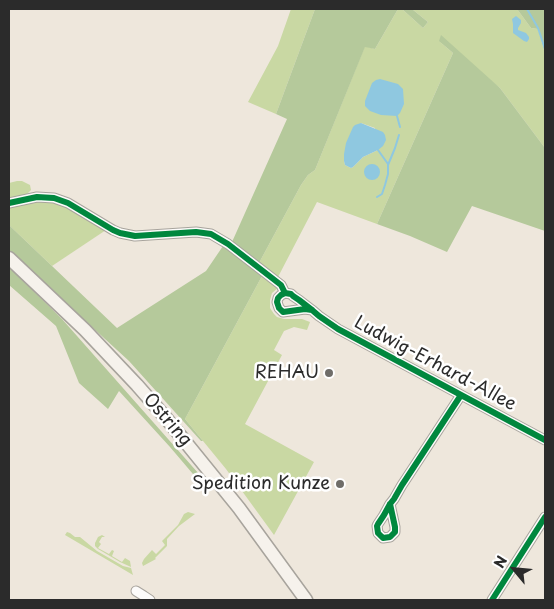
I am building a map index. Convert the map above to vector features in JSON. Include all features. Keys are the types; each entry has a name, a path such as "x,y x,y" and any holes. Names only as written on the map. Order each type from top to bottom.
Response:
{"main road":[{"name":"Ostring","path":"9,258 84,330 166,418 239,508 306,600"}],"street":[{"name":"Ludwig-Erhard-Allee","path":"9,203 37,197 54,198 68,203 113,230 135,236 196,232 211,234 228,244 281,285 285,293 292,294 333,325 545,440"},
{"path":"285,293 278,298 277,302 281,311 312,310"},
{"path":"390,504 461,395"},
{"path":"492,600 545,517"},
{"path":"136,592 150,600"}],"green space":[{"path":"291,9 315,9 276,114 248,102 278,46"},
{"path":"315,9 398,9 375,49 365,47 315,170 308,175 301,185 259,263 232,242 287,119 276,114"},
{"path":"398,9 402,9 423,28 428,22 412,9 517,9 531,28 538,29 545,54 545,148 500,88 439,41 453,53 377,224 317,202 278,277 259,263 301,185 308,175 315,170 365,46 375,49","holes":["361,123 375,128 378,150 363,157 351,168 345,165 344,161"]},
{"path":"402,9 412,9 428,22 423,28"},
{"path":"517,9 545,9 545,54 538,29 531,28"},
{"path":"441,35 500,88 545,148 545,231 472,206 447,252 377,224 453,53 439,41"},
{"path":"17,181 30,185 31,190 26,195 9,199 9,183"},
{"path":"33,200 68,206 106,230 52,266 9,225 9,205"},
{"path":"9,225 117,328 206,271 223,246 262,276 185,419 203,441 129,361 9,251"},
{"path":"9,267 62,319 199,474 204,487 119,391 108,409 79,383 56,326 9,285"},
{"path":"262,276 278,288 272,293 270,300 270,308 277,317 302,319 310,322 307,330 294,327 284,331 274,350 282,355 245,424 314,462 274,535 226,469 185,419"},
{"path":"188,512 195,514 179,526 167,539 167,546 156,559 143,566 144,559 152,550 156,554 165,545 162,541 178,525 184,514"},
{"path":"67,532 75,537 80,537 97,551 123,566 131,568 133,575 65,535"},
{"path":"102,535 105,537 102,537 98,548 109,554 112,550 114,551 112,556 122,562 125,558 130,561 131,567 120,562 98,549 95,546 98,537"}],"water":[{"path":"516,16 521,20 518,30 526,33 529,37 527,42 513,33 512,19"},
{"path":"380,79 398,84 403,89 404,104 397,116 381,115 370,111 365,106 372,83"},
{"path":"361,123 383,132 386,140 378,150 363,157 351,168 345,165 344,161 346,143 353,127"},
{"path":"372,164 378,166 380,172 378,178 372,180 366,178 364,172 366,166"}],"waterway":[{"path":"527,9 538,28 545,49"},
{"path":"397,116 400,127"},
{"path":"377,197 382,194 388,174 388,165 399,135"},
{"path":"378,150 388,164"}],"cycle path":[{"path":"9,203 37,197 54,198 68,203 113,230 135,236 196,232 211,234 228,244 281,285 285,293"},
{"path":"312,310 283,312 279,308 278,298 285,293 291,294 338,329 545,440"},
{"path":"390,504 395,532 390,537 383,538 378,533 378,524 390,504 394,499 402,485 461,395"},
{"path":"492,600 545,517"}],"place":[{"name":"REHAU","path":"329,373"},
{"name":"Spedition Kunze","path":"340,484"}]}
